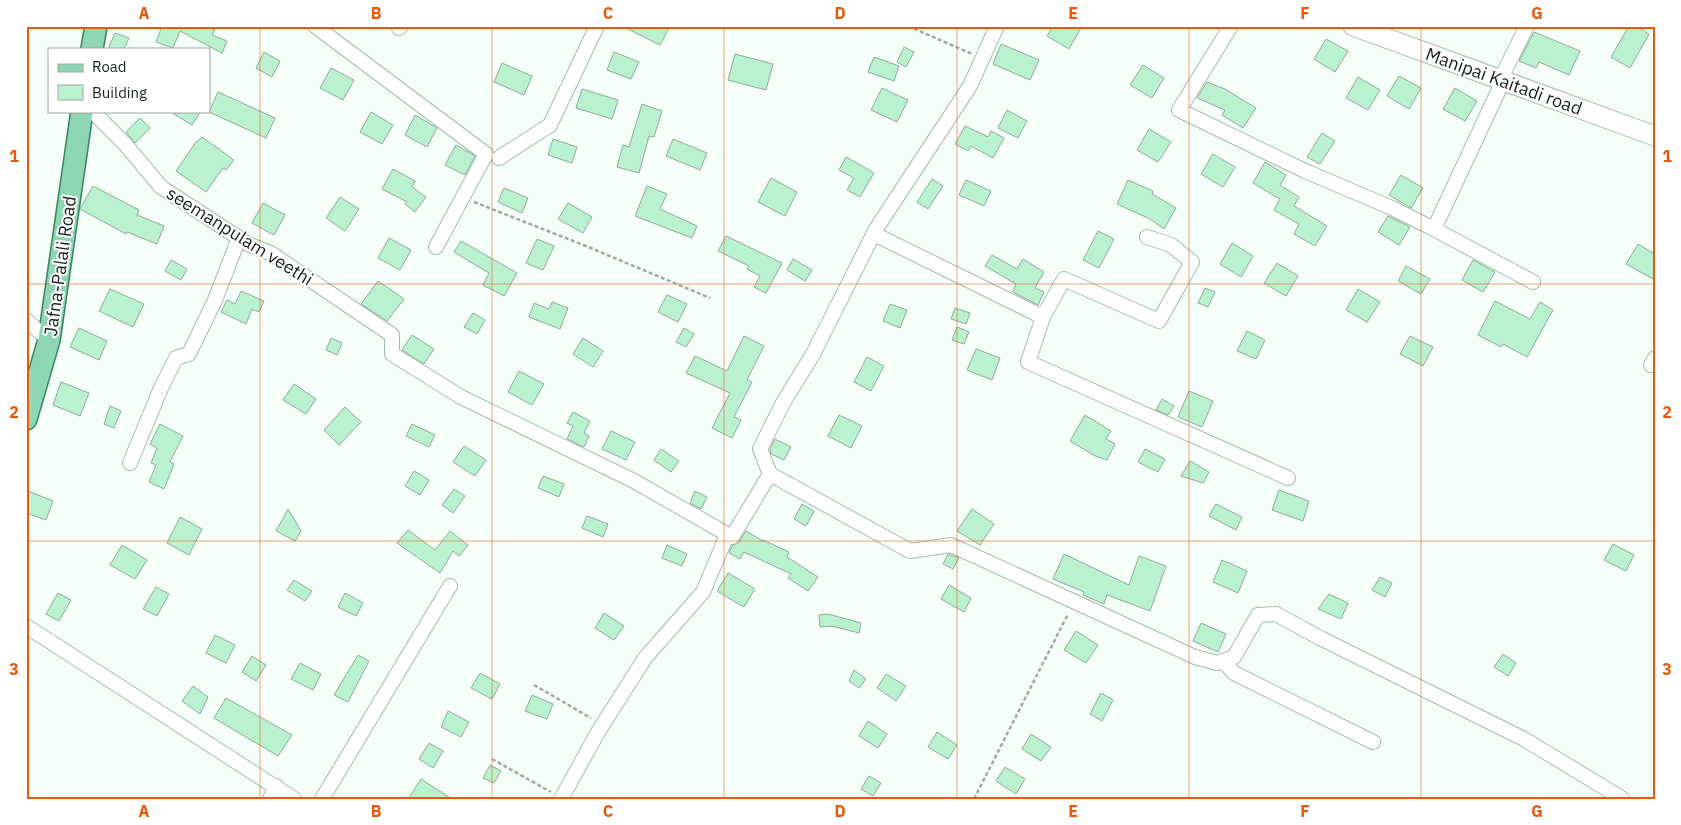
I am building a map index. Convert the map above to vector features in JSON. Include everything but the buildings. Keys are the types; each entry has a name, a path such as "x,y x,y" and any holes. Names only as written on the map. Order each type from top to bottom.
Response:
{"main road":[{"path":"92,48 96,26"},
{"name":"Manipai Kaitadi road","path":"1353,26 1655,136"},
{"name":"Jafna-Palali Road","path":"26,419 49,340 82,112"}],"street":[{"path":"316,26 486,154 436,248"},
{"path":"499,158 550,125 597,26"},
{"path":"997,26 970,86 874,234 813,354 783,403 760,449 770,474 910,551 951,545 1195,657 1217,663 1234,657 1258,615 1276,614 1320,638 1524,739 1623,799"},
{"path":"1230,26 1180,110 1305,172 1392,208 1533,282"},
{"path":"1434,230 1527,26"},
{"name":"seemanpulam veethi","path":"93,112 126,144 161,187 239,238 272,254 392,335 392,354 461,397 634,481 727,535"},
{"path":"874,234 1043,317"},
{"path":"1147,237 1171,246 1192,262 1159,322 1064,279 1043,317 1028,362 1288,478"},
{"path":"130,463 161,388 176,358 189,354 215,300 239,238"},
{"path":"26,320 49,340"},
{"path":"561,798 603,725 645,658 703,592 727,535 732,537 770,474"},
{"path":"322,799 450,586"},
{"path":"26,626 273,792 294,799"},
{"path":"1223,661 1234,673 1374,742"}],"path":[{"path":"908,26 982,58"},
{"path":"463,197 710,298"},
{"path":"974,799 1075,602"},
{"path":"534,685 603,725"},
{"path":"492,759 561,798"}]}
